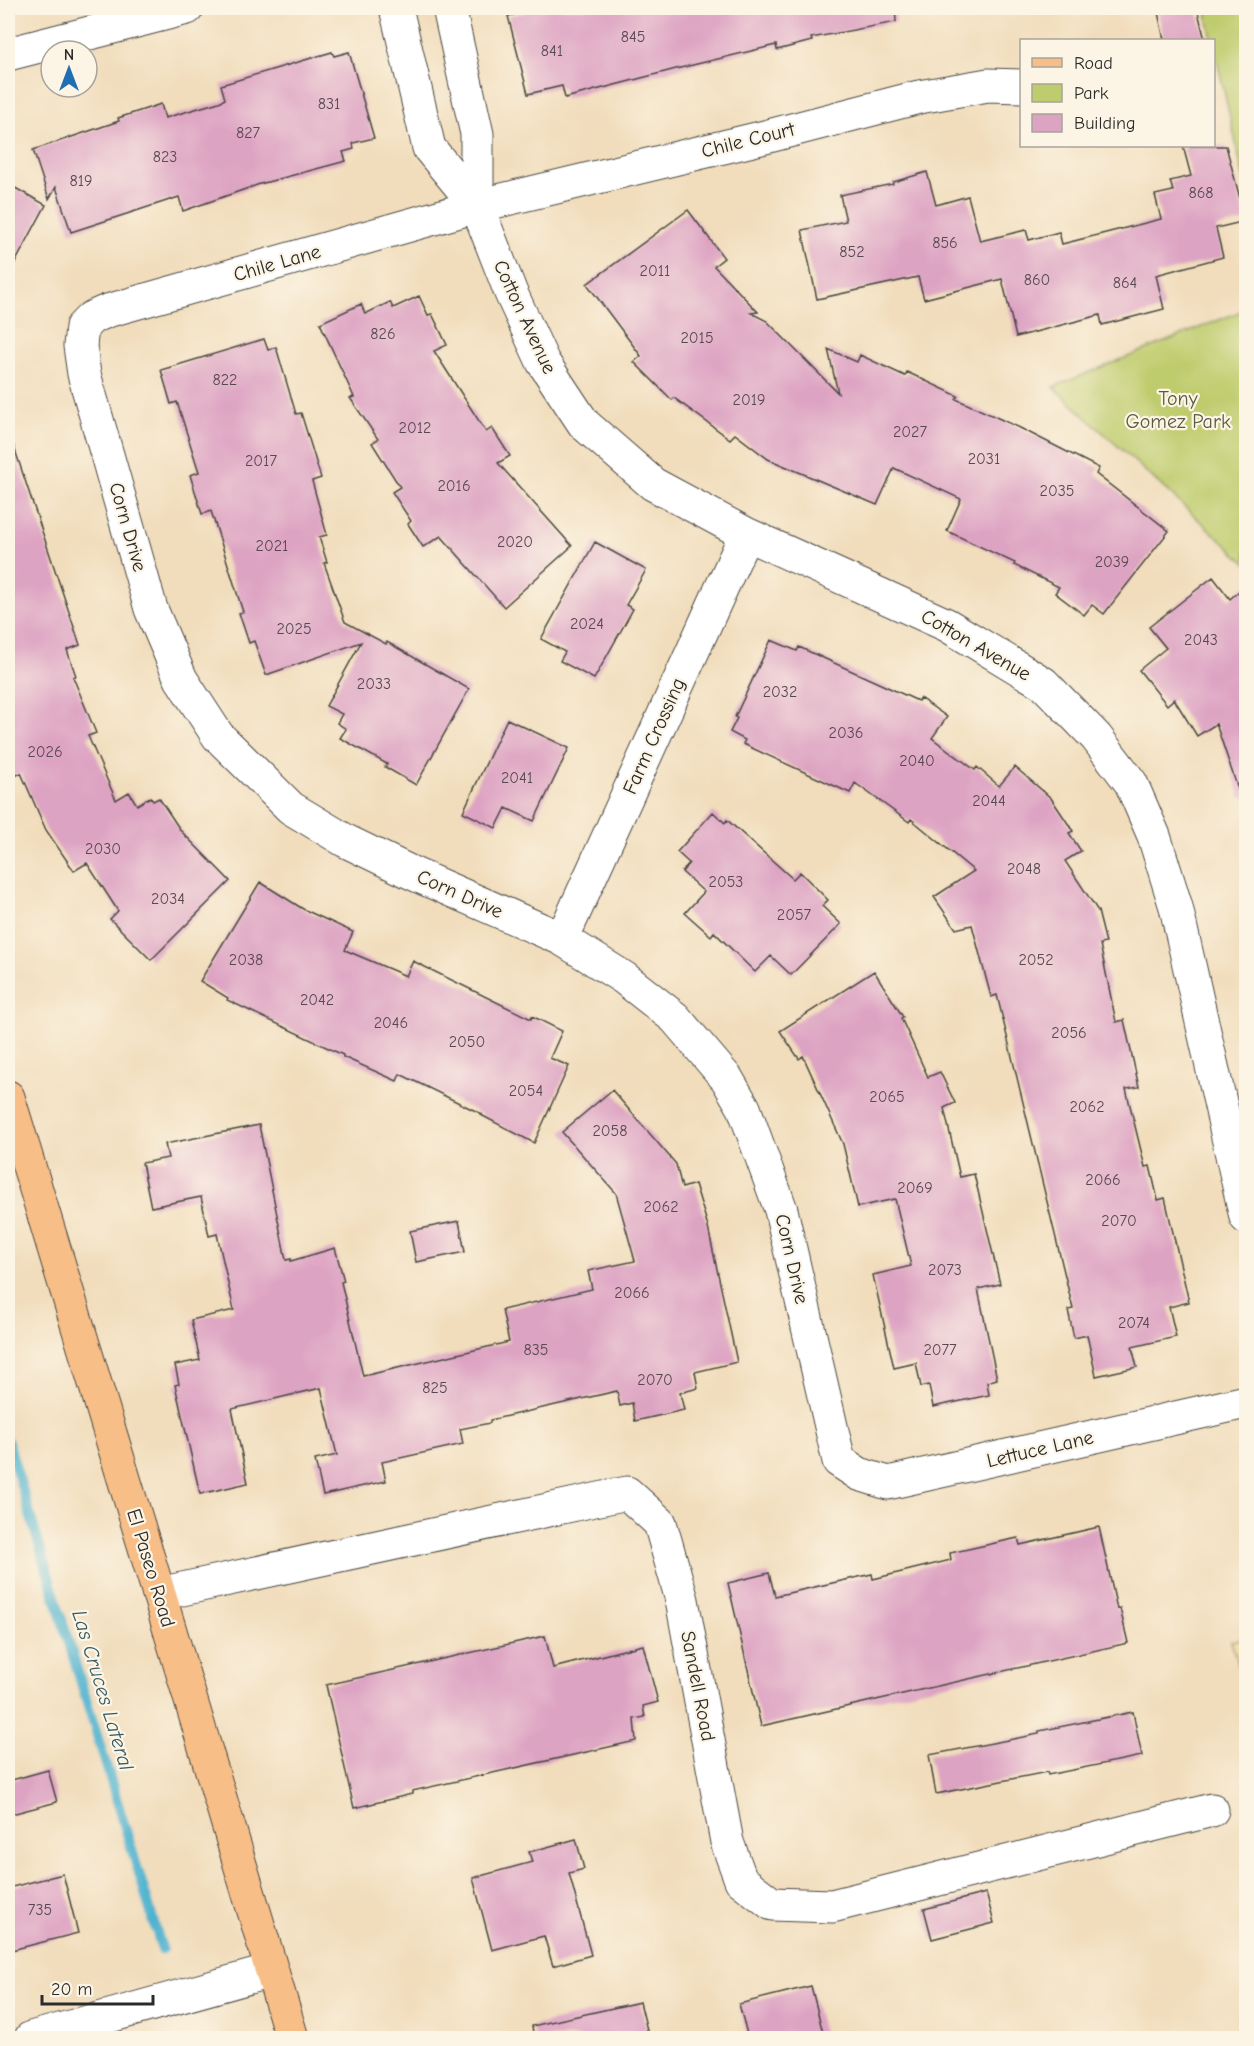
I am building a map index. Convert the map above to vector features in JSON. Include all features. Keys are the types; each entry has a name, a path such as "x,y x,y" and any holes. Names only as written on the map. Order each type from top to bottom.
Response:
{"main road":[{"name":"El Paseo Road","path":"8,1097 292,2038"}],"street":[{"path":"8,54 187,8"},
{"name":"Cotton Avenue","path":"396,8 429,148 477,206 511,293 543,362 584,424 653,484 746,534 947,624 1043,683 1096,737 1131,783 1154,836 1176,907 1246,1217"},
{"name":"Cotton Avenue","path":"448,8 477,134 477,206"},
{"name":"Chile Court","path":"477,206 765,137 919,97 988,85 1020,86"},
{"name":"Chile Lane","path":"81,327 91,318 107,310 477,206"},
{"name":"Corn Drive","path":"81,327 80,346 84,374 151,609 181,679 218,736 291,808 346,841 414,874 562,939 624,978 675,1018 727,1079 744,1108 781,1210 839,1461"},
{"name":"Farm Crossing","path":"562,939 746,534"},
{"name":"Lettuce Lane","path":"839,1461 859,1474 888,1483 1246,1402"},
{"name":"Sandell Road","path":"159,1593 627,1493 660,1522 682,1600 727,1842 741,1880 771,1904 832,1906 1212,1810"},
{"path":"31,2038 271,1971"}],"green space":[{"path":"1205,8 1246,8 1246,187 1215,52 1215,39 1212,39"},
{"name":"Tony Gomez Park","path":"1246,309 1246,563 1053,387"}],"sand":[{"path":"1246,1638 1246,1693 1231,1641"}],"building":[{"path":"543,8 895,8 896,22 811,38 812,41 777,50 776,45 565,98 562,86 528,94 508,16"},
{"path":"1157,8 1197,8 1205,39 1164,39"},
{"path":"332,52 334,56 349,52 374,138 353,143 354,149 343,152 346,161 260,184 183,211 179,197 71,232 56,187 49,199 33,150 161,104 165,118 219,102 225,99 221,85"},
{"path":"1226,146 1246,221 1216,228 1223,257 1156,275 1164,309 1102,325 1100,315 1016,337 1002,279 924,299 918,277 817,299 802,230 846,221 840,195 893,184 893,182 927,172 936,205 968,196 980,241 1026,230 1029,240 1059,232 1062,244 1161,219 1155,195 1173,191 1170,181 1191,176 1183,147"},
{"path":"8,184 46,205 8,276"},
{"path":"688,210 724,258 714,266 758,312 751,313 767,321 838,393 828,349 857,362 860,355 905,376 907,372 958,396 956,399 1099,468 1096,474 1169,531 1104,614 1092,605 1084,615 1055,593 1059,587 947,531 961,499 894,468 877,505 768,459 735,434 730,439 674,398 672,400 634,362 641,356 587,284"},
{"path":"419,296 428,315 432,314 447,345 434,351 486,432 492,428 510,456 498,463 572,546 504,607 441,536 423,547 408,524 411,521 392,492 400,487 372,443 378,439 350,398 354,397 320,323 361,304 365,314 390,302 393,308"},
{"path":"264,339 268,350 276,347 296,414 301,413 321,478 312,481 327,535 319,537 327,562 324,563 345,622 386,644 387,642 469,689 416,785 385,767 387,764 340,738 346,729 337,723 342,714 326,706 361,642 266,675 254,641 249,643 239,613 243,612 211,511 202,514 190,475 199,472 177,402 171,404 161,370"},
{"path":"13,444 80,645 67,650 76,676 73,677 96,733 88,736 116,800 129,792 137,805 150,797 153,801 159,798 181,831 230,881 151,960 110,919 118,911 87,863 74,871 46,830 21,773 8,779 8,445"},
{"path":"595,542 646,570 626,605 633,609 594,679 560,661 565,652 541,639"},
{"path":"1213,577 1230,599 1246,585 1246,797 1241,798 1216,724 1197,736 1174,699 1167,705 1139,670 1166,648 1149,627"},
{"path":"771,640 797,651 799,647 918,701 920,698 947,717 932,738 975,770 977,767 999,786 1015,767 1051,798 1073,831 1069,833 1081,851 1065,861 1098,911 1106,943 1100,944 1116,1022 1124,1020 1139,1087 1126,1089 1145,1167 1150,1166 1158,1200 1165,1198 1189,1302 1169,1307 1176,1337 1132,1347 1137,1367 1096,1376 1087,1335 1074,1338 1068,1310 1073,1309 997,995 991,997 972,925 956,929 934,897 974,871 911,819 909,822 855,783 850,793 743,744 745,740 730,732"},
{"path":"507,719 569,748 534,821 506,808 496,828 463,812"},
{"path":"713,812 725,823 727,820 793,879 800,872 828,900 822,906 841,924 791,975 771,956 755,972 714,932 711,936 685,913 704,892 682,872 689,863 677,852"},
{"path":"260,882 303,909 353,932 345,950 406,976 413,961 531,1019 532,1016 562,1031 550,1058 569,1066 534,1143 482,1114 400,1074 397,1081 343,1057 227,1000 228,998 200,981"},
{"path":"874,971 903,1017 901,1018 928,1077 940,1072 955,1103 944,1108 960,1177 974,1174 1000,1284 978,1289 997,1379 987,1382 989,1395 933,1407 929,1385 921,1387 916,1363 894,1368 873,1275 911,1266 895,1199 858,1207 843,1144 803,1056 799,1059 780,1031"},
{"path":"612,1090 676,1164 682,1188 695,1184 707,1223 737,1362 695,1372 698,1388 680,1393 684,1410 635,1421 632,1403 620,1406 617,1391 490,1420 490,1423 460,1429 463,1444 382,1462 386,1481 323,1495 315,1460 337,1455 321,1388 232,1409 248,1483 200,1494 175,1385 179,1384 175,1365 200,1360 191,1320 234,1310 217,1234 209,1236 201,1197 151,1207 142,1163 168,1158 165,1144 259,1125 286,1260 291,1259 291,1261 335,1248 363,1376 509,1342 502,1310 592,1289 588,1271 635,1261 616,1193 562,1132"},
{"path":"459,1221 465,1252 416,1262 410,1231"},
{"path":"1099,1527 1117,1609 1120,1608 1128,1643 761,1726 728,1583 769,1573 775,1596 872,1574 873,1579 951,1560 950,1553 1018,1538 1020,1545"},
{"path":"545,1636 553,1668 643,1645 658,1702 643,1706 645,1717 634,1719 636,1741 412,1791 412,1794 354,1808 326,1685"},
{"path":"1133,1712 1142,1756 936,1794 929,1755 1039,1734 1039,1731"},
{"path":"48,1770 57,1802 8,1815 8,1781"},
{"path":"576,1839 584,1869 569,1873 591,1955 553,1966 544,1936 492,1950 473,1878 532,1862 529,1852"},
{"path":"63,1874 78,1933 8,1951 8,1888"},
{"path":"986,1893 994,1923 932,1939 924,1909"},
{"path":"811,1986 823,2033 801,2038 748,2038 739,2004"},
{"path":"640,2002 649,2038 534,2038 532,2026"}],"waterway":[{"name":"Las Cruces Lateral","path":"8,1442 162,1949"}]}
